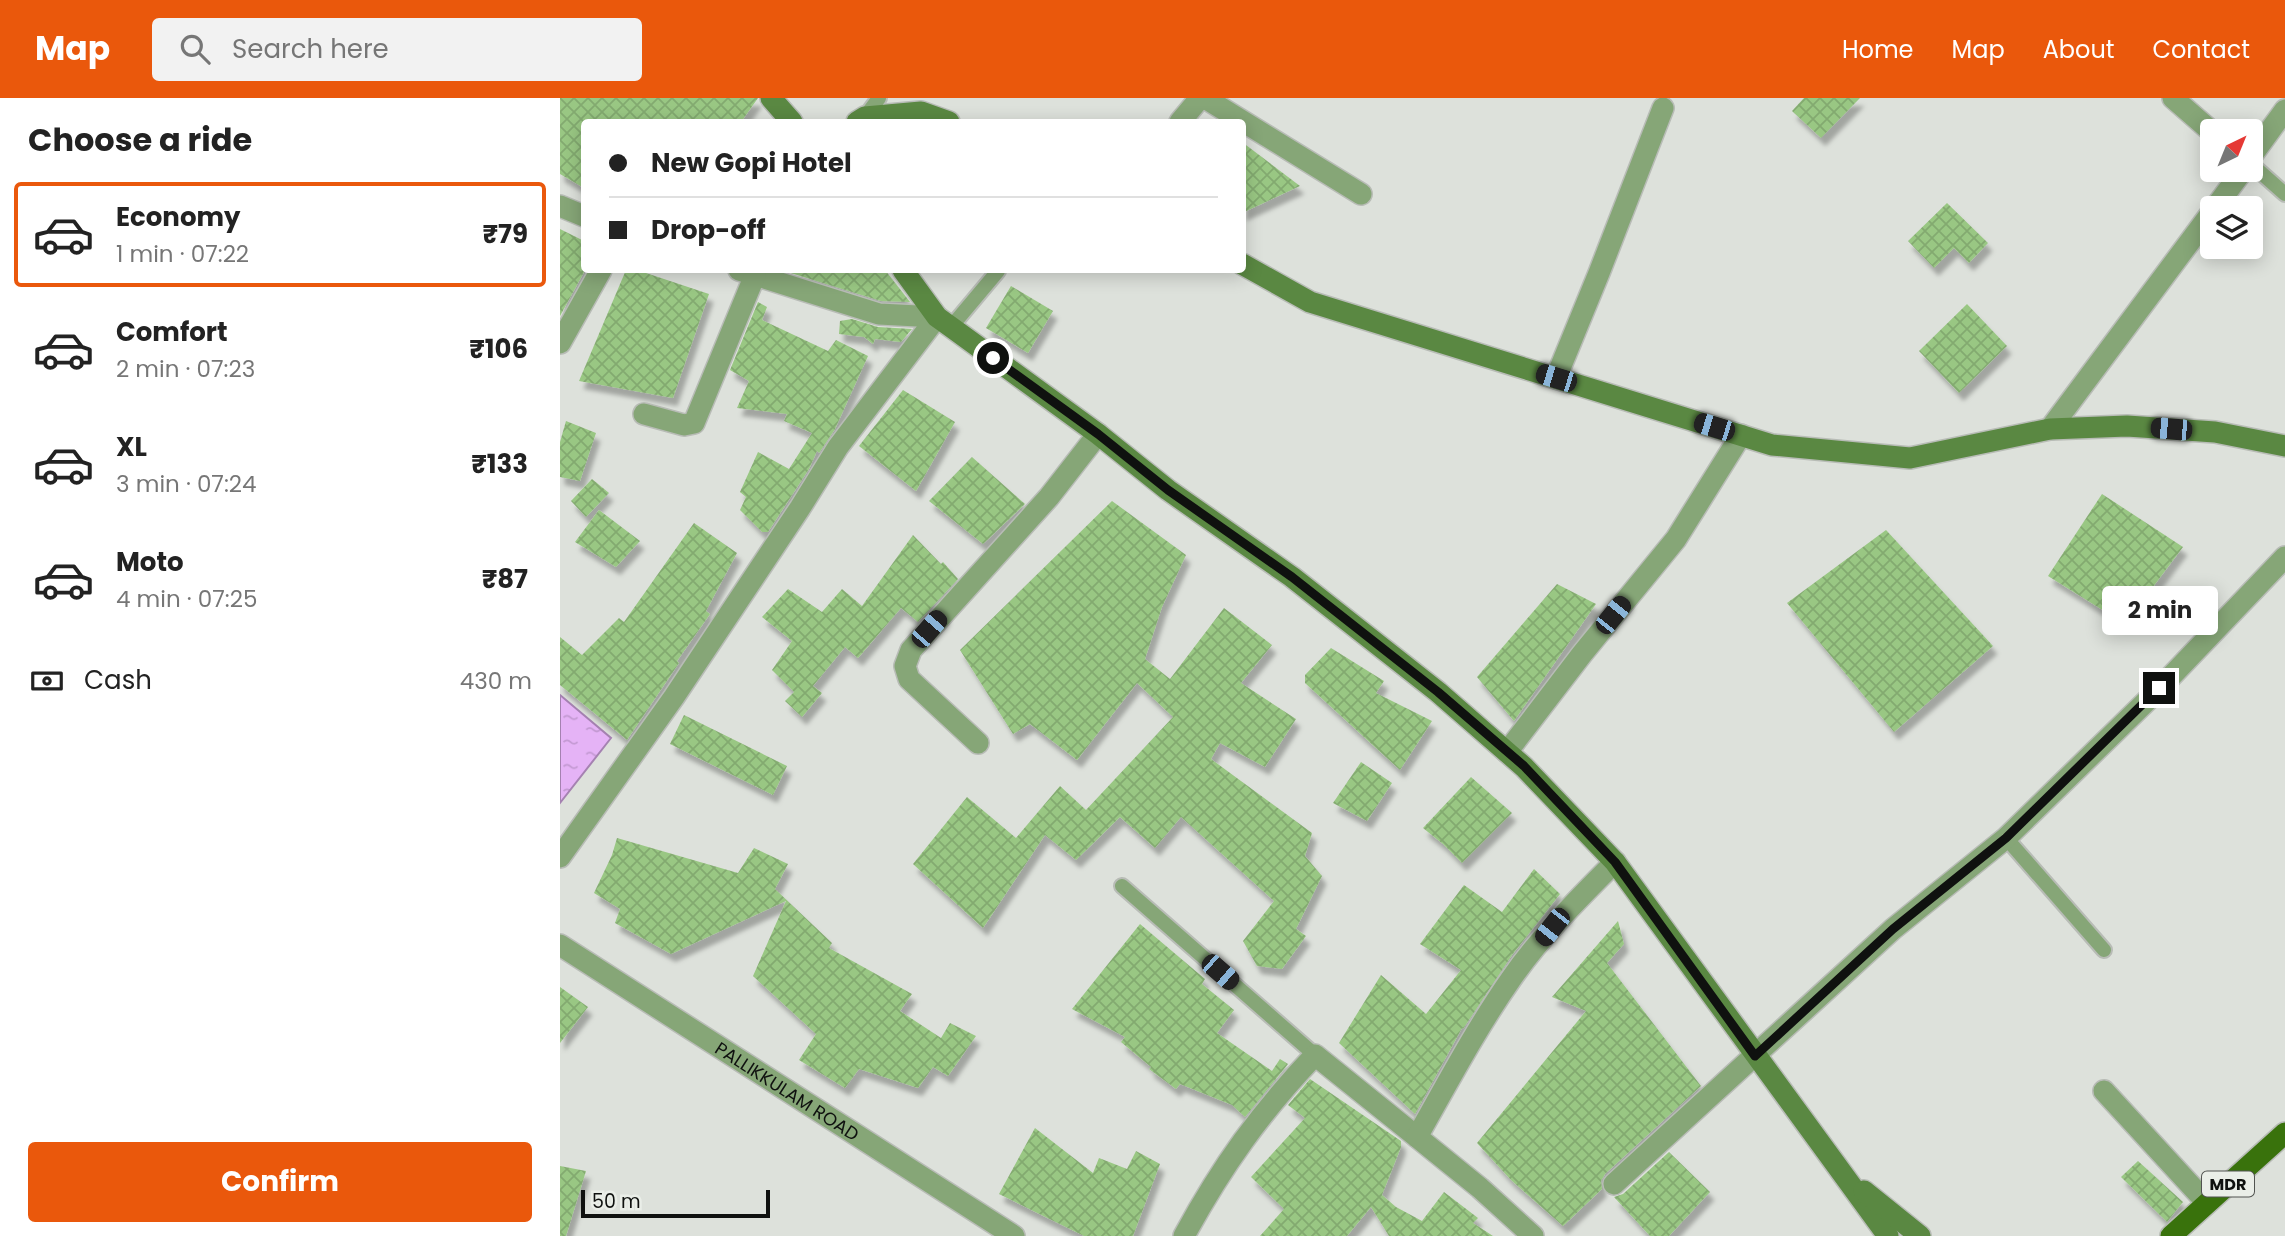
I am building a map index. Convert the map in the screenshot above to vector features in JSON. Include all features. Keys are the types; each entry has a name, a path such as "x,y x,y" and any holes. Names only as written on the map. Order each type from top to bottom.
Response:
{"main road":[{"path":"771,98 789,119"},
{"path":"868,119 921,112 941,119"},
{"path":"1246,266 1310,302 1772,445 1910,458 2050,429 2139,427 2215,432 2285,446"},
{"path":"905,273 944,322 1098,434 1168,490 1292,577 1438,692 1524,766 1615,862 1888,1236"},
{"name":"MDR","path":"2171,1236 2285,1132"},
{"path":"1842,1175 1920,1236"}],"street":[{"path":"1182,119 1200,98"},
{"path":"1205,98 1239,119"},
{"path":"2173,98 2200,122"},
{"path":"1556,378 1663,108"},
{"path":"2263,142 2285,110"},
{"path":"1246,123 1361,194"},
{"path":"560,206 581,215"},
{"path":"2050,429 2200,229"},
{"path":"560,343 599,273"},
{"path":"644,414 684,425 694,423 747,273"},
{"path":"750,273 879,314 944,322"},
{"path":"560,858 674,696 838,447 944,322"},
{"path":"978,743 909,679 905,666 911,650 1049,498 1098,434"},
{"path":"1507,752 1582,654 1676,539 1741,435"},
{"path":"1614,1184 1893,929 2006,838 2159,688 2285,557"},
{"path":"1417,1137 1475,1034 1512,978 1566,910 1615,862"},
{"name":"PALLIKKULAM ROAD","path":"560,945 990,1228 1014,1236"},
{"path":"1184,1236 1210,1188 1238,1145 1287,1084 1315,1055 1480,1188 1533,1236"},
{"path":"2104,1091 2207,1203"}],"lane":[{"path":"862,119 879,98"},
{"path":"2263,173 2285,194"},
{"path":"944,322 996,273"},
{"path":"2006,838 2104,950"},
{"path":"1122,886 1315,1055"}],"water":[{"path":"560,695 611,738 560,803"}],"building":[{"path":"560,98 758,98 743,119 581,119 581,186 560,174"},
{"path":"1804,98 1860,98 1821,138 1792,111"},
{"path":"1246,145 1300,186 1246,211"},
{"path":"1947,203 1988,243 1969,263 1954,248 1934,268 1908,241"},
{"path":"560,229 581,240 581,273 583,273 560,316"},
{"path":"625,273 646,273 709,294 673,398 579,381"},
{"path":"791,273 887,273 910,302 881,301"},
{"path":"1011,286 1053,311 1028,353 986,328"},
{"path":"758,302 767,307 762,320 828,351 836,340 868,356 835,429 819,453 817,451 809,469 768,532 762,532 740,510 746,497 740,492 758,452 789,469 812,433 784,421 787,414 737,408 749,381 730,370"},
{"path":"1967,304 2007,346 1959,393 1919,351"},
{"path":"852,319 878,327 912,329 901,342 875,339 873,344 864,337 839,334 840,321"},
{"path":"903,390 955,422 916,491 859,446"},
{"path":"566,421 596,433 580,481 560,477 560,442"},
{"path":"972,457 1025,504 983,544 929,501"},
{"path":"592,479 609,493 586,517 571,501"},
{"path":"2102,494 2183,547 2125,624 2048,576"},
{"path":"1112,501 1186,555 1162,607 1145,659 1170,679 1224,608 1272,645 1241,683 1296,719 1265,767 1220,743 1211,759 1312,833 1305,856 1322,876 1296,929 1306,936 1282,969 1257,966 1243,941 1274,901 1181,817 1155,848 1120,817 1076,860 1045,835 983,928 913,864 967,797 1016,838 1060,786 1086,810 1173,717 1137,683 1077,760 1030,724 1013,734 960,650"},
{"path":"599,510 640,541 616,567 575,542"},
{"path":"694,523 737,553 706,611 710,614 627,740 560,685 560,637 582,655 619,618 624,622"},
{"path":"1886,530 1993,646 1894,732 1787,603"},
{"path":"913,535 958,579 918,622 901,608 858,658 845,647 813,686 822,693 802,717 785,701 794,692 772,670 792,641 762,617 788,589 822,612 842,589 862,606"},
{"path":"1557,584 1596,604 1514,721 1477,677"},
{"path":"1331,648 1384,681 1376,693 1432,721 1400,770 1305,683 1305,675"},
{"path":"684,715 787,766 773,795 670,744"},
{"path":"1361,762 1392,783 1367,821 1333,803"},
{"path":"1471,777 1512,813 1462,863 1423,828"},
{"path":"617,838 738,873 754,848 788,864 775,889 832,943 829,948 912,994 900,1011 941,1038 950,1023 976,1036 948,1076 933,1067 918,1088 859,1069 845,1088 799,1060 816,1034 753,976 786,901 671,954 615,923 620,909 594,893"},
{"path":"1534,869 1560,894 1512,955 1462,1028 1415,1114 1339,1043 1381,975 1426,1014 1461,970 1420,944 1464,885 1502,912"},
{"path":"1618,921 1624,944 1607,963 1701,1086 1605,1174 1601,1181 1602,1189 1563,1226 1511,1180 1477,1143 1586,1011 1552,997"},
{"path":"1140,924 1205,979 1202,984 1234,1010 1217,1033 1272,1071 1280,1059 1288,1064 1245,1117 1232,1105 1180,1084 1176,1089 1149,1069 1151,1067 1121,1042 1125,1037 1072,1009"},
{"path":"560,987 588,1007 560,1043"},
{"path":"1310,1079 1401,1141 1382,1195 1396,1207 1422,1221 1444,1192 1478,1218 1473,1223 1493,1236 1389,1236 1371,1207 1347,1236 1260,1236 1284,1209 1251,1177 1305,1118 1288,1105"},
{"path":"1035,1128 1093,1173 1099,1158 1127,1169 1136,1151 1160,1164 1133,1236 1084,1236 999,1194"},
{"path":"1669,1152 1710,1192 1669,1236 1650,1236 1614,1197 1623,1194"},
{"path":"2138,1161 2183,1202 2167,1222 2121,1177"},
{"path":"560,1166 586,1171 566,1236 560,1236"}],"route":[{"path":"993,358 1098,434 1168,490 1292,577 1438,692 1524,766 1615,862 1755,1056 1893,929 2006,838 2159,688"}]}
